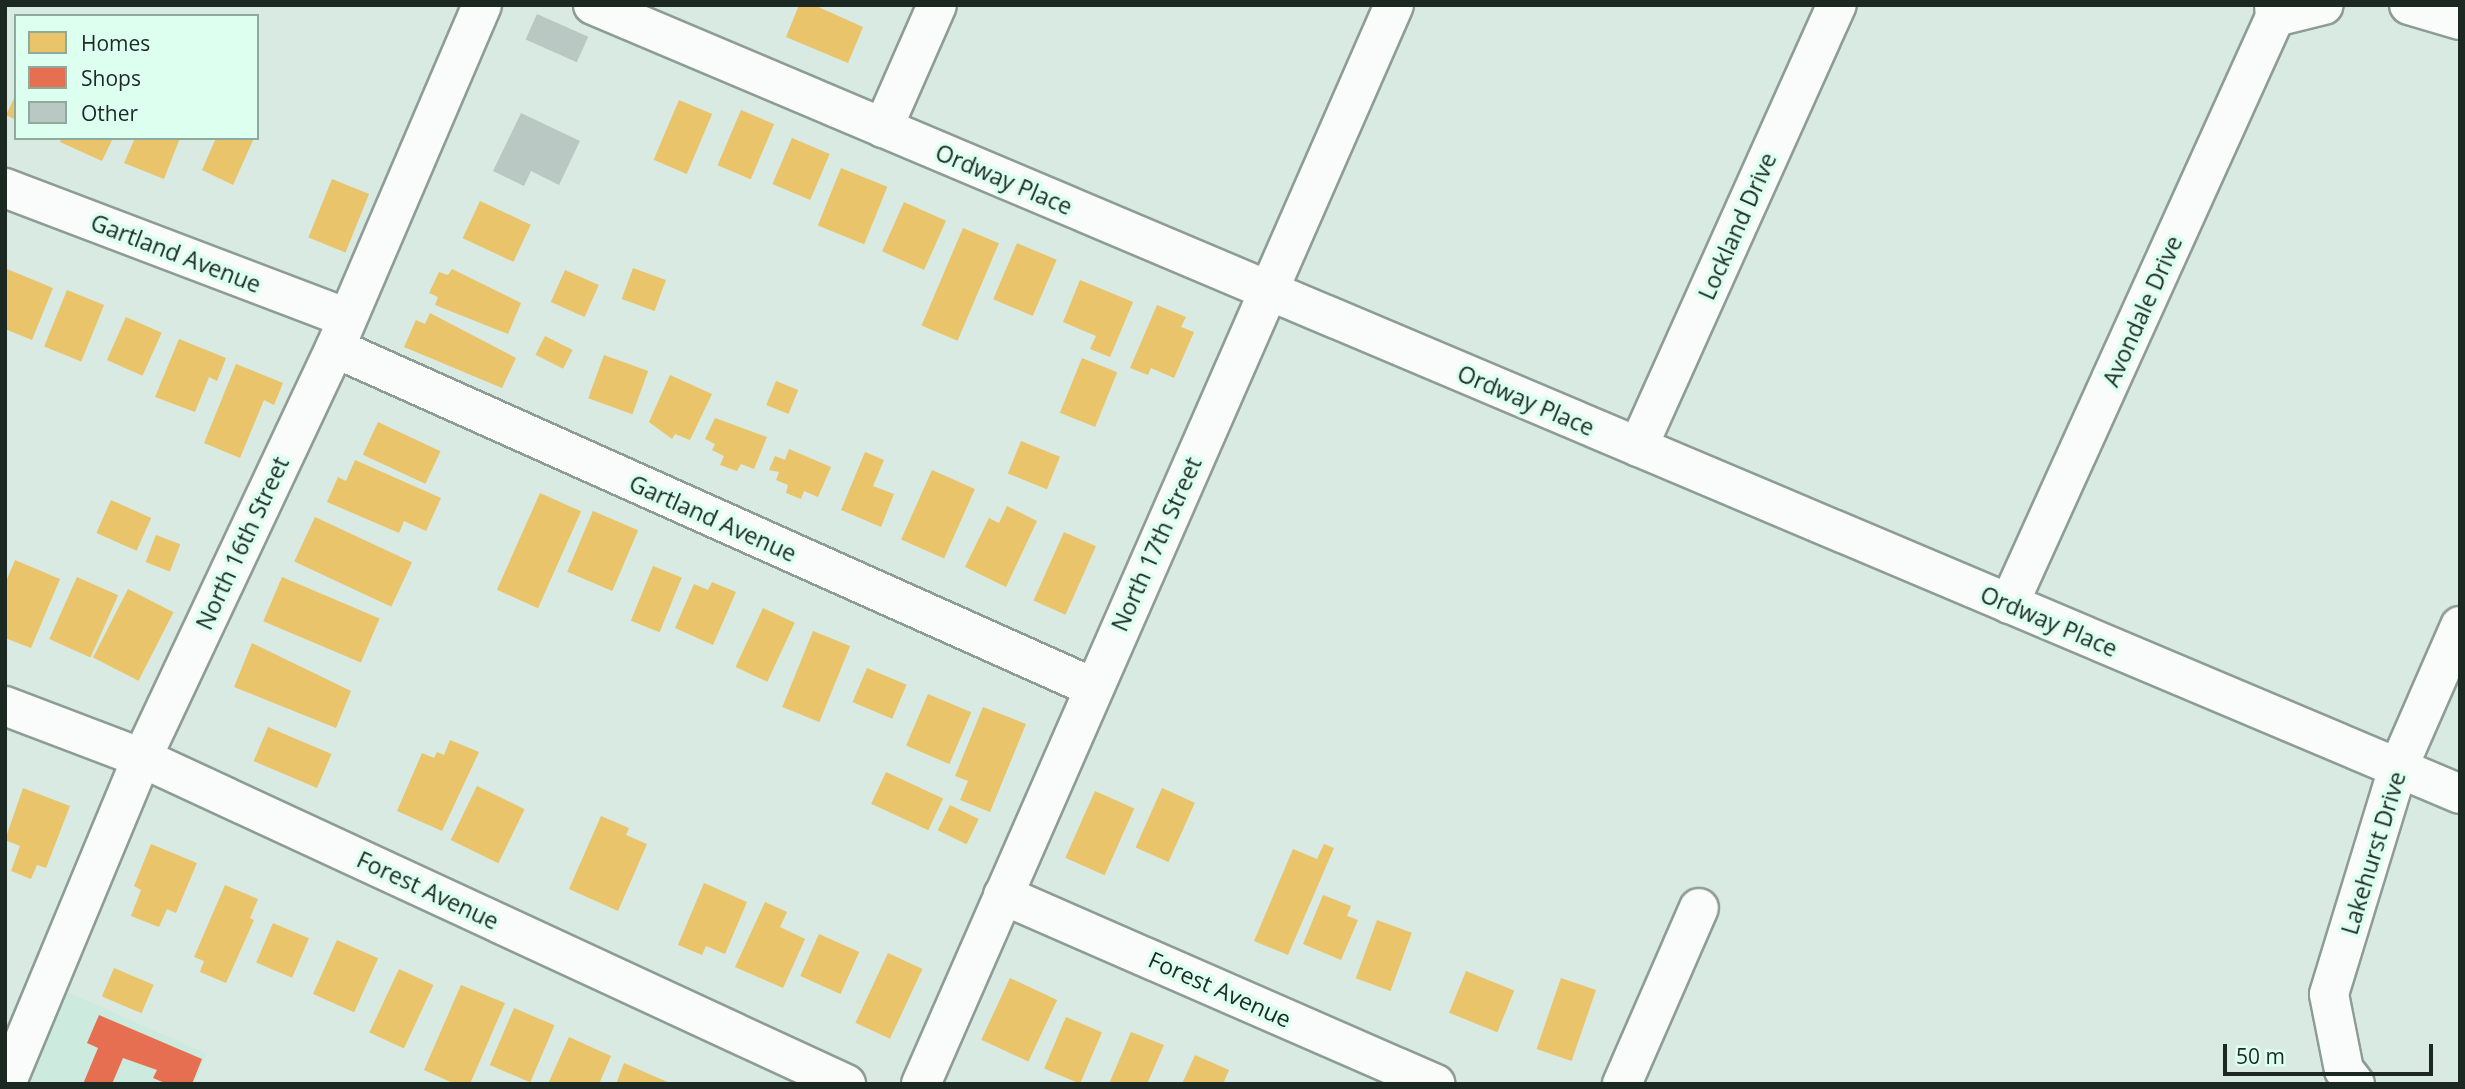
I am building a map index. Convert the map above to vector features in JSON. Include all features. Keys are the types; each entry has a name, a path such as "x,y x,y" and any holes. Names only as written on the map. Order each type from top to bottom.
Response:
{"street":[{"name":"North 16th Street","path":"6,1084 142,758 341,333 482,5"},
{"name":"Ordway Place","path":"593,5 2460,794"},
{"path":"883,128 937,5"},
{"name":"North 17th Street","path":"921,1084 1092,687 1394,5"},
{"name":"Lockland Drive","path":"1638,447 1837,5"},
{"path":"2275,11 2324,5"},
{"path":"2409,5 2460,20"},
{"name":"Avondale Drive","path":"2009,604 2275,11"},
{"name":"Gartland Avenue","path":"5,188 341,333 1092,687"},
{"name":"Lakehurst Drive","path":"2355,1084 2344,1070 2329,994 2398,768 2460,626"},
{"name":"Forest Avenue","path":"5,706 142,758 846,1084"},
{"name":"Forest Avenue","path":"1003,895 1436,1084"},
{"path":"1622,1084 1699,908"}],"shaded area":[{"path":"47,983 207,1054 194,1084 6,1084"}],"building: Homes":[{"path":"799,5 814,5 863,27 848,63 786,37"},
{"path":"14,98 14,119 6,115"},
{"path":"679,100 712,114 687,174 654,160"},
{"path":"741,110 774,124 751,179 718,165"},
{"path":"792,138 830,154 810,200 772,184"},
{"path":"61,140 112,140 102,161 60,142"},
{"path":"134,140 179,140 164,179 124,163"},
{"path":"215,140 253,140 233,185 202,170"},
{"path":"841,168 887,187 864,244 818,225"},
{"path":"332,179 369,194 345,252 308,237"},
{"path":"480,201 531,225 513,262 463,238"},
{"path":"904,202 946,221 924,270 882,251"},
{"path":"963,228 999,243 957,341 922,326"},
{"path":"1017,243 1057,260 1033,316 993,299"},
{"path":"633,268 666,280 655,311 622,299"},
{"path":"7,269 53,288 32,340 5,329"},
{"path":"452,269 521,303 508,334 435,305 438,297 429,293 439,272 448,275"},
{"path":"565,270 599,285 585,317 551,302"},
{"path":"1080,280 1133,302 1110,357 1090,349 1096,336 1063,322"},
{"path":"67,290 104,305 81,362 44,347"},
{"path":"1157,305 1186,317 1181,327 1194,332 1174,378 1151,368 1148,375 1130,368"},
{"path":"430,313 516,358 502,388 404,347 416,320 425,324"},
{"path":"126,317 162,333 143,376 107,360"},
{"path":"545,336 573,350 563,369 535,355"},
{"path":"179,339 226,358 217,381 209,377 195,412 155,397"},
{"path":"604,355 648,371 632,414 588,398"},
{"path":"1082,358 1117,372 1095,427 1060,413"},
{"path":"236,364 283,383 274,405 264,400 240,458 204,443"},
{"path":"670,375 712,394 690,440 675,434 672,439 649,422"},
{"path":"776,381 798,390 789,414 766,405"},
{"path":"715,418 767,437 754,469 741,464 737,471 720,465 724,456 712,450 715,444 705,439"},
{"path":"378,422 441,451 425,484 363,455"},
{"path":"1021,441 1060,457 1047,489 1008,473"},
{"path":"789,449 831,467 818,497 804,491 801,499 786,493 788,485 776,480 779,472 769,470 775,456 785,460"},
{"path":"865,452 884,460 873,486 894,494 881,527 841,510"},
{"path":"355,460 441,498 426,531 404,521 399,533 327,502 338,477 346,481"},
{"path":"932,470 975,489 944,559 901,539"},
{"path":"540,493 581,511 538,608 497,590"},
{"path":"111,500 151,518 137,551 96,533"},
{"path":"1007,506 1037,521 1006,587 965,567 989,518 999,523"},
{"path":"593,511 638,530 612,591 567,572"},
{"path":"315,517 412,562 391,607 294,561"},
{"path":"1064,532 1096,546 1065,615 1033,601"},
{"path":"156,535 180,544 170,571 146,562"},
{"path":"15,560 60,579 31,648 5,638 5,584"},
{"path":"653,566 682,578 660,632 631,621"},
{"path":"77,577 118,595 90,657 49,639"},
{"path":"282,577 380,618 361,663 263,621"},
{"path":"712,582 736,592 713,645 675,628 694,584 708,590"},
{"path":"128,589 173,612 138,681 93,658"},
{"path":"763,608 795,623 767,682 736,667"},
{"path":"813,631 850,646 819,722 782,707"},
{"path":"252,643 351,691 336,728 234,687"},
{"path":"867,668 907,685 892,719 853,702"},
{"path":"928,694 971,712 949,764 906,746"},
{"path":"983,707 1026,724 990,812 960,800 968,781 955,776"},
{"path":"268,727 332,754 317,788 254,761"},
{"path":"450,740 479,752 442,831 397,811 422,753 434,758 437,752 444,755"},
{"path":"886,772 943,799 928,830 871,804"},
{"path":"477,786 525,809 498,863 451,840"},
{"path":"23,788 70,806 46,868 37,865 31,879 11,871 20,846 5,840"},
{"path":"1162,788 1195,803 1168,862 1136,847"},
{"path":"1095,791 1134,808 1105,875 1065,858"},
{"path":"950,805 979,819 966,844 938,830"},
{"path":"601,816 629,828 626,835 647,844 618,911 569,889"},
{"path":"151,844 197,863 176,913 167,909 159,927 131,916 141,890 134,886"},
{"path":"1324,844 1334,848 1288,955 1254,941 1293,849 1317,859"},
{"path":"704,883 747,902 725,954 706,946 702,955 678,945"},
{"path":"225,885 258,899 250,918 254,920 226,983 200,972 204,961 194,957"},
{"path":"1323,895 1351,906 1347,916 1358,920 1341,960 1303,944"},
{"path":"765,902 787,912 780,927 805,939 783,988 735,967"},
{"path":"1377,920 1412,933 1391,991 1356,978"},
{"path":"273,923 309,938 292,978 256,963"},
{"path":"819,934 859,952 840,994 800,976"},
{"path":"337,940 378,958 354,1012 313,994"},
{"path":"888,953 922,969 890,1039 855,1023"},
{"path":"114,968 154,985 141,1013 102,997"},
{"path":"399,969 433,985 404,1049 369,1032"},
{"path":"1466,971 1514,990 1497,1032 1449,1013"},
{"path":"1010,978 1057,1000 1028,1062 981,1040"},
{"path":"1561,978 1596,990 1572,1061 1537,1049"},
{"path":"461,985 505,1003 470,1084 455,1084 424,1070"},
{"path":"514,1008 555,1025 530,1082 490,1065"},
{"path":"1066,1017 1102,1032 1080,1084 1044,1069"},
{"path":"1131,1032 1164,1045 1147,1084 1109,1084"},
{"path":"569,1037 611,1056 599,1084 548,1084"},
{"path":"1195,1055 1229,1070 1223,1084 1182,1084"},
{"path":"624,1063 672,1084 616,1084"}],"building: Shops":[{"path":"99,1015 202,1059 192,1084 167,1084 153,1078 157,1070 123,1058 112,1084 83,1084 98,1048 87,1043"}],"building: Other":[{"path":"537,14 588,37 577,62 526,40"},
{"path":"521,113 580,141 559,185 531,171 524,186 493,171"}]}
